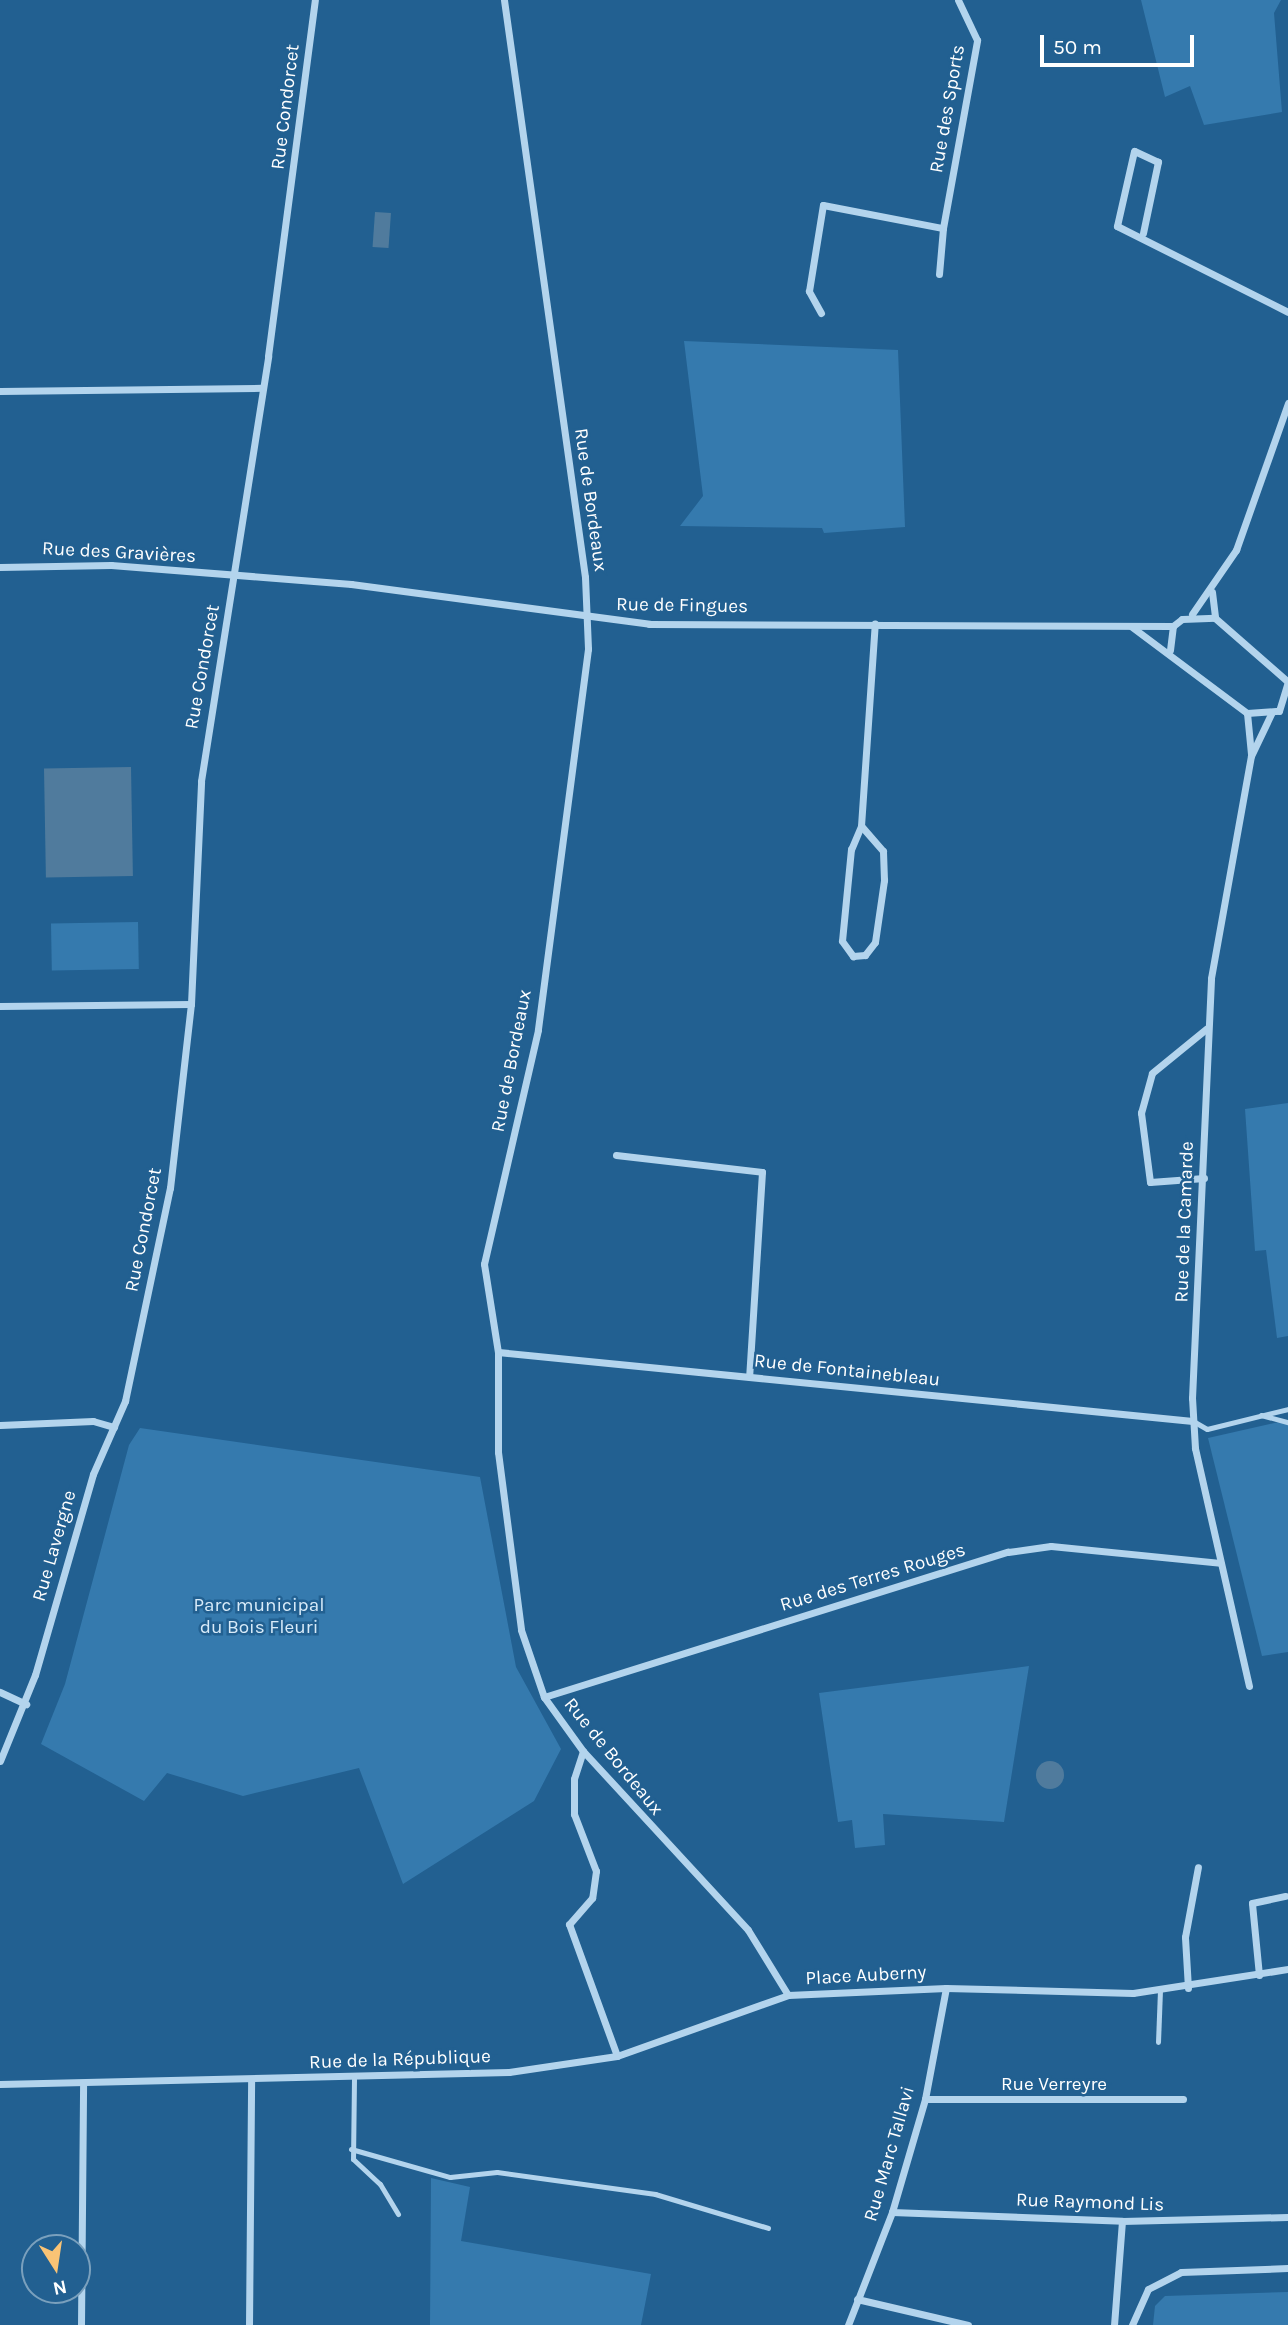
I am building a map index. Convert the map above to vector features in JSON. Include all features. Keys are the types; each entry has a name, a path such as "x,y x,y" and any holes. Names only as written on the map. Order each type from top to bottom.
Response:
{"street":[{"name":"Rue Condorcet","path":"139,1340 170,1188 191,1004 201,780 236,576 315,0"},
{"name":"Rue de Bordeaux","path":"504,0 587,615 589,649 538,1030 484,1264 498,1352 498,1451 521,1630 544,1697 583,1751 748,1930 788,1995"},
{"name":"Rue des Sports","path":"939,274 943,228 977,40 958,0"},
{"path":"1143,233 1158,162 1134,151 1118,226 1143,233 1288,312"},
{"path":"821,313 809,291 822,205 943,228"},
{"path":"0,391 262,388"},
{"path":"1170,650 1173,626 1192,614 1212,592 1265,479 1288,403"},
{"name":"Rue des Gravières","path":"0,568 97,565 236,576"},
{"name":"Rue de Fingues","path":"236,576 649,624 1090,621 1131,627 1173,626"},
{"path":"1212,592 1215,618"},
{"path":"1192,614 1215,618 1288,682"},
{"path":"861,826 883,851 884,880 876,942 865,955 853,956 842,942 851,849 861,826 875,623"},
{"name":"Rue de Fingues","path":"1131,627 1170,650 1247,713"},
{"name":"Rue de la Camarde","path":"1251,756 1288,682"},
{"path":"1247,713 1288,711"},
{"name":"Rue de la Camarde","path":"1247,713 1251,756 1206,1029 1204,1178 1193,1421 1220,1563 1249,1686"},
{"path":"0,1006 191,1004"},
{"path":"1204,1178 1150,1182 1141,1113 1152,1073 1206,1029"},
{"path":"616,1155 762,1172 749,1377"},
{"name":"Rue Lavergne","path":"0,1761 26,1704 80,1510 114,1427 139,1340"},
{"name":"Rue de Fontainebleau","path":"498,1352 1193,1421"},
{"path":"0,1425 93,1421 114,1427"},
{"name":"Rue des Terres Rouges","path":"544,1697 1008,1552 1051,1546 1220,1563"},
{"path":"0,1692 26,1704"},
{"path":"583,1751 574,1779 574,1814 596,1871 592,1898 569,1924 617,2056"},
{"path":"1188,1988 1185,1937 1198,1867"},
{"path":"1259,1975 1252,1903 1285,1896"},
{"name":"Place Auberny","path":"788,1995 946,1988 1064,1996 1188,1988 1288,1969"},
{"name":"Rue Marc Tallavi","path":"848,2325 892,2212 925,2099 946,1988"},
{"name":"Rue de la République","path":"0,2084 354,2078 509,2072 617,2056 788,1995"},
{"path":"249,2325 251,2080"},
{"path":"81,2325 83,2083"},
{"name":"Rue Verreyre","path":"925,2099 1182,2099"},
{"name":"Rue Raymond Lis","path":"892,2212 1122,2221 1288,2217"},
{"path":"1114,2325 1122,2221"},
{"path":"1132,2325 1148,2289 1181,2272 1288,2268"},
{"path":"857,2299 968,2325"}],"lane":[{"path":"1193,1421 1207,1429 1288,1409"},
{"path":"1258,1415 1288,1422"},
{"path":"1158,2042 1160,1991"},
{"path":"354,2078 351,2149 398,2214"},
{"path":"351,2149 450,2177 496,2172 654,2194 768,2228"}],"green space":[{"path":"1141,0 1281,0 1274,13 1282,112 1204,125 1190,86 1165,97"},
{"path":"684,341 898,350 905,527 824,533 822,528 680,526 703,496"},
{"path":"138,922 139,969 52,971 51,924"},
{"path":"1288,1103 1288,1336 1277,1338 1266,1250 1255,1251 1245,1109"},
{"path":"1288,1420 1288,1652 1262,1656 1208,1438"},
{"name":"Parc municipal du Bois Fleuri","path":"140,1428 480,1477 516,1667 561,1749 534,1801 403,1884 359,1768 243,1796 167,1773 144,1801 41,1744 65,1684 129,1445"},
{"path":"1029,1666 1004,1822 883,1814 885,1845 855,1848 852,1820 838,1822 819,1693"},
{"path":"431,2178 470,2187 461,2241 651,2274 641,2325 430,2325"},
{"path":"1288,2292 1288,2325 1153,2325 1155,2306 1165,2296"}],"shaded area":[{"path":"375,212 391,213 389,248 373,247"},
{"path":"131,767 133,876 46,878 44,769"},
{"path":"1050,1761 1060,1765 1064,1775 1060,1785 1050,1789 1040,1785 1036,1775 1040,1765"}]}
